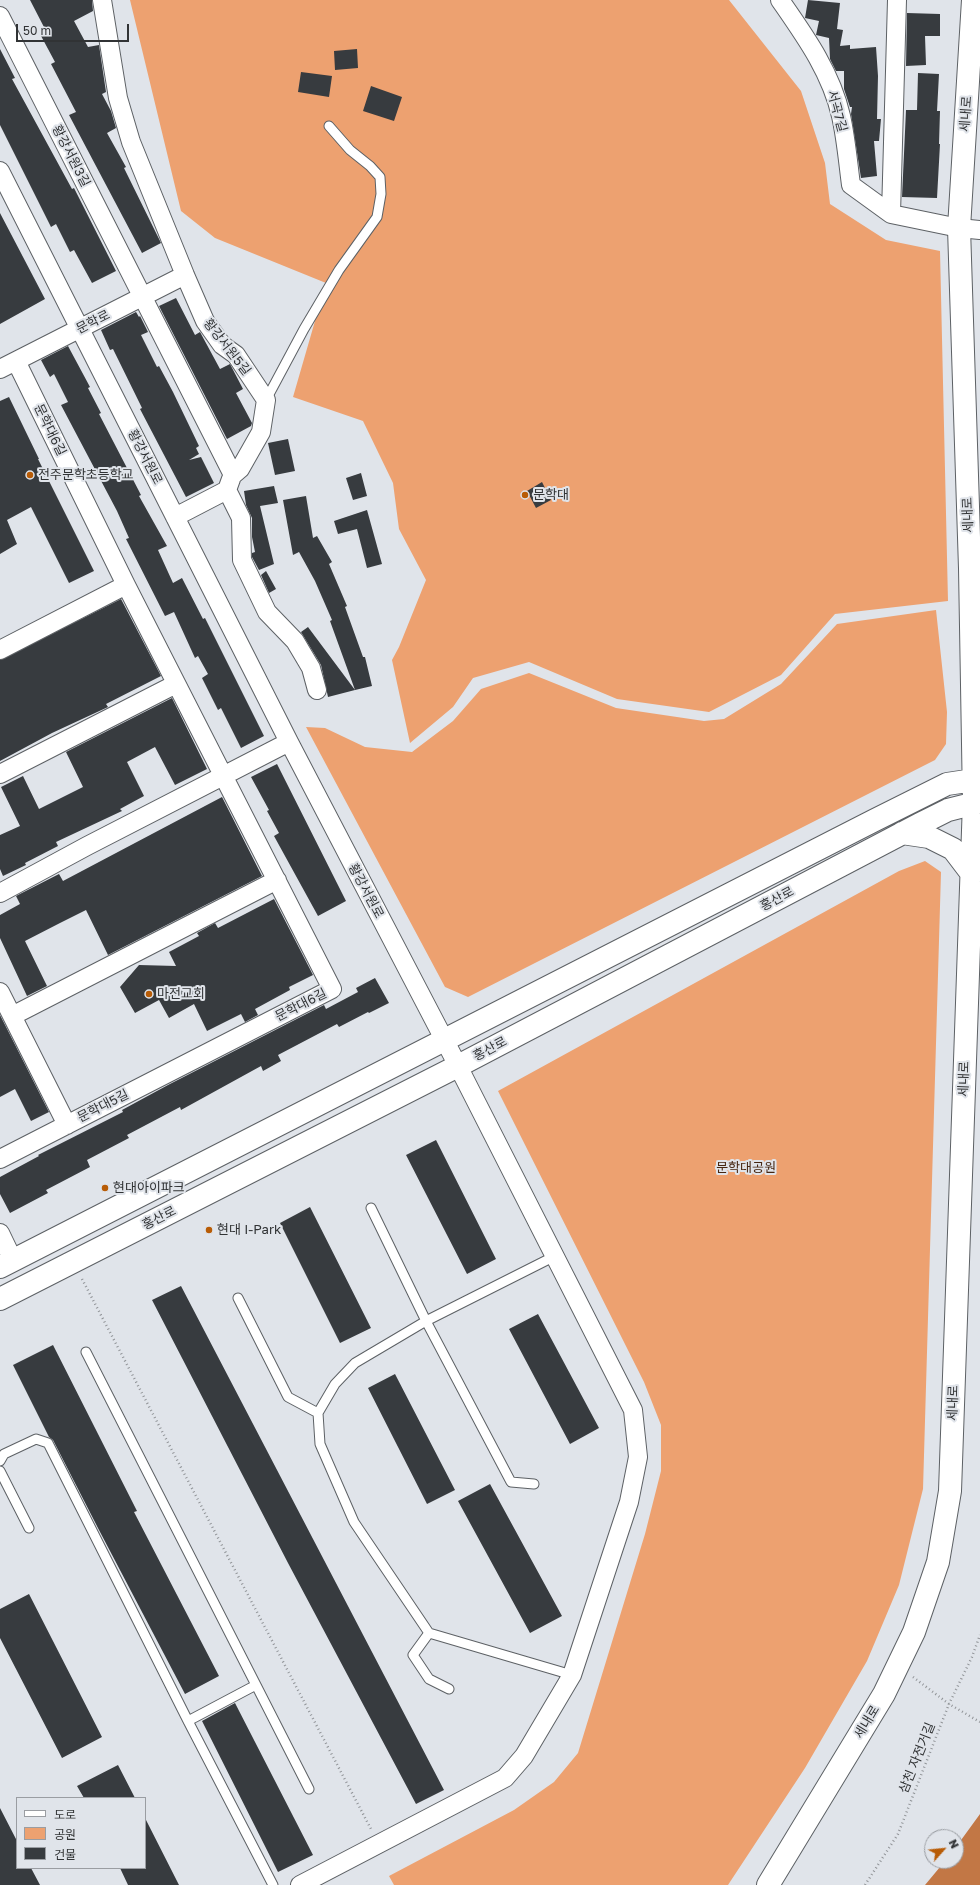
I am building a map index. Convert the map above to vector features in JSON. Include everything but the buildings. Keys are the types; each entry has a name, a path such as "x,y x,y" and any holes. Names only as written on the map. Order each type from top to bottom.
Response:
{"street":[{"name":"황강서원5길","path":"102,0 118,98 131,142 185,275 205,321 222,345 236,355 266,400"},
{"name":"서곡7길","path":"780,0 808,40 825,71 841,115 851,185 891,214 959,228"},
{"path":"891,214 897,0"},
{"name":"세내로","path":"768,1885 884,1694 914,1632 938,1562 950,1491 972,874 977,802 959,228 973,0"},
{"name":"황강서원3길","path":"0,16 143,297"},
{"name":"황강서원로","path":"0,171 289,742 458,1066 633,1410 638,1457 629,1502 572,1674 524,1756 505,1778 300,1885"},
{"path":"959,228 980,230"},
{"name":"문학로","path":"8,365 185,275"},
{"path":"143,297 230,482 241,518 242,560 267,612 294,641 311,668 317,690"},
{"name":"문학대6길","path":"8,365 126,585 332,989 205,1054"},
{"path":"175,517 230,482 240,469 261,432 266,400"},
{"path":"0,650 126,585"},
{"path":"0,774 176,684"},
{"path":"0,893 87,846 289,742"},
{"name":"홍산로","path":"6,1263 940,787 947,784 976,779"},
{"name":"홍산로","path":"0,1299 458,1066 902,833 948,810 977,802"},
{"path":"902,833 929,837 953,849 972,874"},
{"path":"12,1016 277,880"},
{"name":"문학대5길","path":"0,992 67,1124 205,1054"},
{"path":"0,1159 67,1124"},
{"path":"0,1233 6,1263"}],"lane":[{"path":"266,400 304,328 339,270 377,217 381,194 380,177 370,166 350,150 329,126"},
{"path":"371,1208 426,1321 511,1482 534,1484"},
{"path":"555,1256 426,1321 355,1363 335,1384 318,1413 320,1444 354,1522 429,1633 572,1674"},
{"path":"238,1298 288,1397 318,1413"},
{"path":"86,1352 309,1789"},
{"path":"0,1461 4,1454 36,1439 48,1443 188,1721 273,1885"},
{"path":"0,1471 29,1528"},
{"path":"429,1633 413,1655 428,1679 450,1689"},
{"path":"188,1721 256,1685"}],"path":[{"path":"82,1278 379,1843"},
{"name":"삼천 자전거길","path":"865,1885 898,1834 949,1704 972,1657 980,1635"},
{"path":"898,1666 949,1704 980,1722"}],"green space":[{"path":"130,0 729,0 801,91 825,163 830,204 886,240 940,251 948,601 835,614 781,675 709,712 617,699 529,662 473,678 453,707 410,743 392,660 399,647 426,580 399,529 393,483 363,421 293,397 326,283 215,238 181,211"},
{"path":"936,610 947,712 946,744 935,760 468,997 445,987 306,727 325,728 365,747 412,752 453,721 481,689 529,673 616,708 704,721 724,719 781,684 837,624"},
{"name":"문학대공원","path":"925,861 941,872 923,1489 899,1585 867,1661 805,1768 728,1885 394,1885 389,1876 514,1810 554,1782 578,1753 645,1534 661,1471 661,1425 644,1382 498,1091 899,871"}],"shaded area":[{"path":"980,1814 980,1885 925,1885 938,1869 964,1869 964,1836"}],"place":[{"name":"전주문학초등학교","path":"30,475"},
{"name":"문학대","path":"525,495"},
{"name":"마전교회","path":"149,994"},
{"name":"현대아이파크","path":"105,1188"},
{"name":"현대 I-Park","path":"209,1230"}]}
